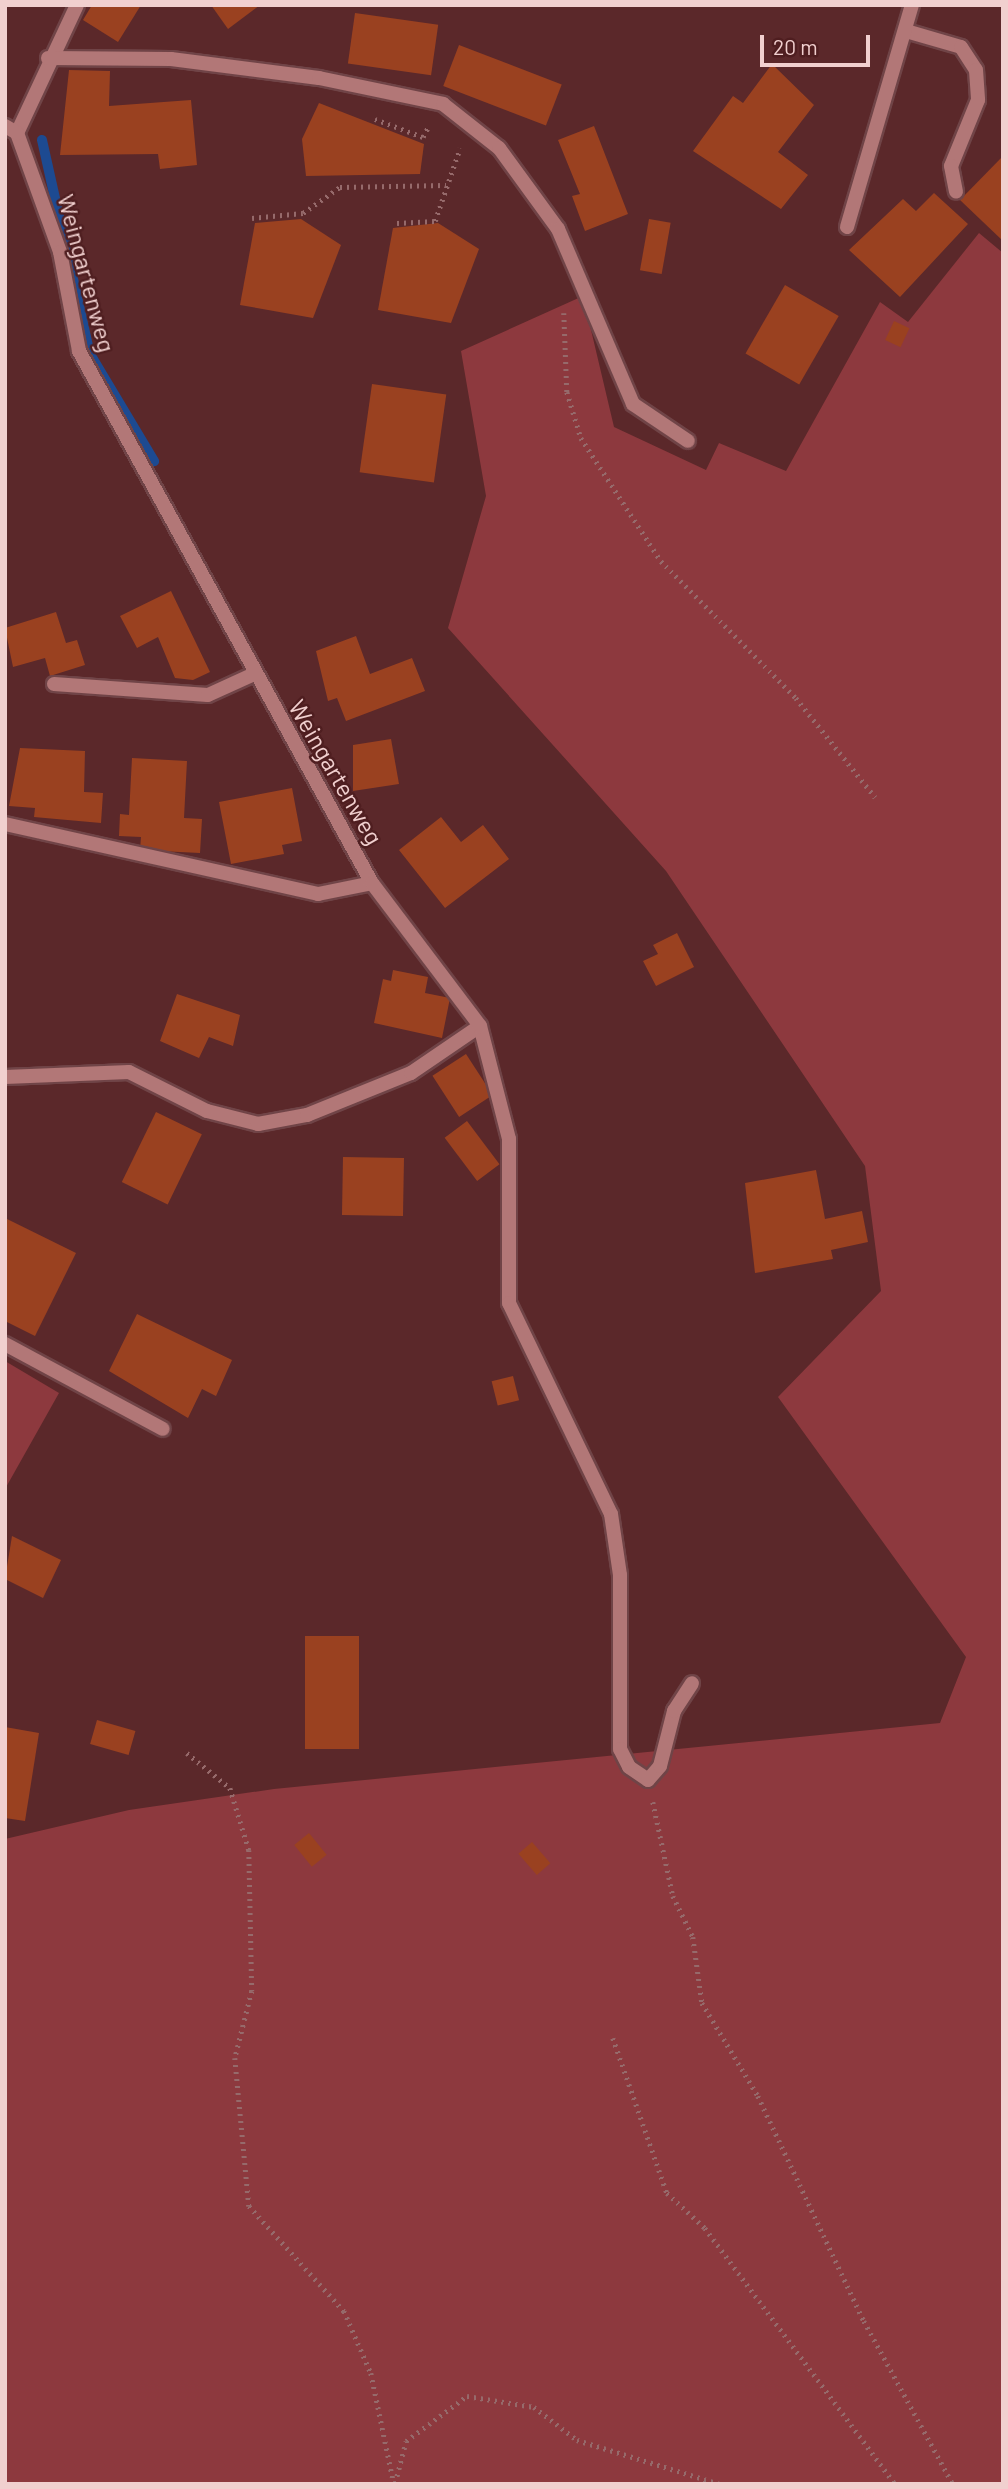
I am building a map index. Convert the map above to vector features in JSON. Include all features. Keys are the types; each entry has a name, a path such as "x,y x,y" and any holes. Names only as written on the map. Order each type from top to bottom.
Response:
{"street":[{"name":"Weingartenweg","path":"78,5 11,130 60,253 79,351 254,674 372,883 480,1026"},
{"path":"847,227 912,5"},
{"path":"906,31 961,47 976,70 978,100 951,166 956,192"},
{"path":"48,58 172,59 319,78 443,104 499,148 558,229 633,404 688,441"},
{"path":"54,684 208,695 254,674"},
{"path":"5,824 317,894 372,883"},
{"path":"5,1077 129,1072 207,1111 258,1124 307,1115 411,1073 480,1026 509,1139 509,1303 611,1514 620,1575 620,1749 629,1767 648,1780 660,1766 674,1711 692,1683"},
{"path":"5,1345 163,1429"}],"path":[{"path":"397,223 435,221 468,123"},
{"path":"252,218 303,213 340,187 446,185"},
{"path":"563,296 567,392 580,439 661,561 796,698 875,797"},
{"path":"187,1753 230,1787 249,1850 252,1991 235,2059 249,2206 344,2311 371,2373 394,2484"},
{"path":"648,1780 673,1896 693,1937 702,2003 758,2096 864,2321 953,2484"},
{"path":"613,2038 667,2193 705,2228 895,2484"},
{"path":"394,2484 406,2441 467,2396 534,2407 577,2440 720,2484"}],"shaded area":[{"path":"979,233 1003,253 1003,2484 5,2484 5,1839 129,1810 274,1789 940,1723 966,1657 778,1397 881,1291 865,1166 666,871 448,628 486,496 461,351 583,296 614,427 706,470 719,443 786,471 880,302 908,322"},
{"path":"5,1361 59,1393 5,1489"}],"building":[{"path":"92,5 141,5 118,42 83,20"},
{"path":"211,5 260,5 228,29"},
{"path":"355,13 438,25 431,75 348,64"},
{"path":"459,45 562,84 546,125 443,86"},
{"path":"772,64 814,105 778,152 808,175 781,209 693,151 733,96 743,103"},
{"path":"69,70 110,71 109,106 191,100 197,165 160,169 158,154 60,155"},
{"path":"319,103 424,144 420,174 306,176 302,139"},
{"path":"594,126 628,214 585,231 572,196 580,194 558,140"},
{"path":"1003,156 1003,241 960,200"},
{"path":"934,193 968,224 900,297 849,250 903,199 916,211"},
{"path":"301,219 341,245 313,318 240,305 255,223"},
{"path":"649,219 671,223 662,274 640,270"},
{"path":"438,223 479,249 451,323 378,310 393,228"},
{"path":"785,285 839,316 799,384 746,353"},
{"path":"894,321 909,328 901,347 885,340"},
{"path":"372,384 446,394 434,483 360,472"},
{"path":"171,591 210,672 193,680 175,678 158,637 137,648 120,616"},
{"path":"56,612 66,643 77,640 85,665 50,676 45,658 13,667 5,628"},
{"path":"356,636 370,674 412,658 425,691 346,721 337,698 328,701 316,651"},
{"path":"391,739 399,784 353,791 353,745"},
{"path":"20,748 85,751 84,792 103,793 101,823 34,817 35,808 9,806"},
{"path":"132,758 187,761 184,818 202,819 200,853 140,850 141,837 119,836 120,814 129,815"},
{"path":"292,788 302,841 282,845 284,854 231,864 219,802"},
{"path":"441,817 461,842 483,825 509,859 445,908 399,850"},
{"path":"677,933 694,967 656,986 643,961 658,954 653,945"},
{"path":"393,970 428,977 425,993 450,998 442,1038 374,1023 383,979 391,981"},
{"path":"177,994 240,1015 233,1046 209,1037 199,1058 160,1041"},
{"path":"466,1054 493,1095 459,1117 432,1076"},
{"path":"156,1112 202,1134 168,1204 122,1182"},
{"path":"467,1121 499,1164 477,1181 445,1138"},
{"path":"343,1157 404,1158 403,1216 342,1215"},
{"path":"816,1170 825,1219 862,1211 868,1242 831,1250 833,1259 755,1273 745,1183"},
{"path":"5,1218 76,1253 35,1336 5,1321"},
{"path":"137,1314 232,1360 216,1396 202,1389 188,1418 109,1371"},
{"path":"513,1376 519,1400 498,1406 492,1381"},
{"path":"12,1536 61,1560 43,1598 5,1579"},
{"path":"305,1636 359,1636 359,1749 305,1749"},
{"path":"97,1720 135,1731 129,1755 90,1744"},
{"path":"5,1727 39,1733 25,1821 5,1818"},
{"path":"309,1833 327,1855 312,1867 294,1845"},
{"path":"532,1842 550,1863 537,1875 518,1854"}],"waterway":[{"path":"42,140 90,354 154,461"}]}
